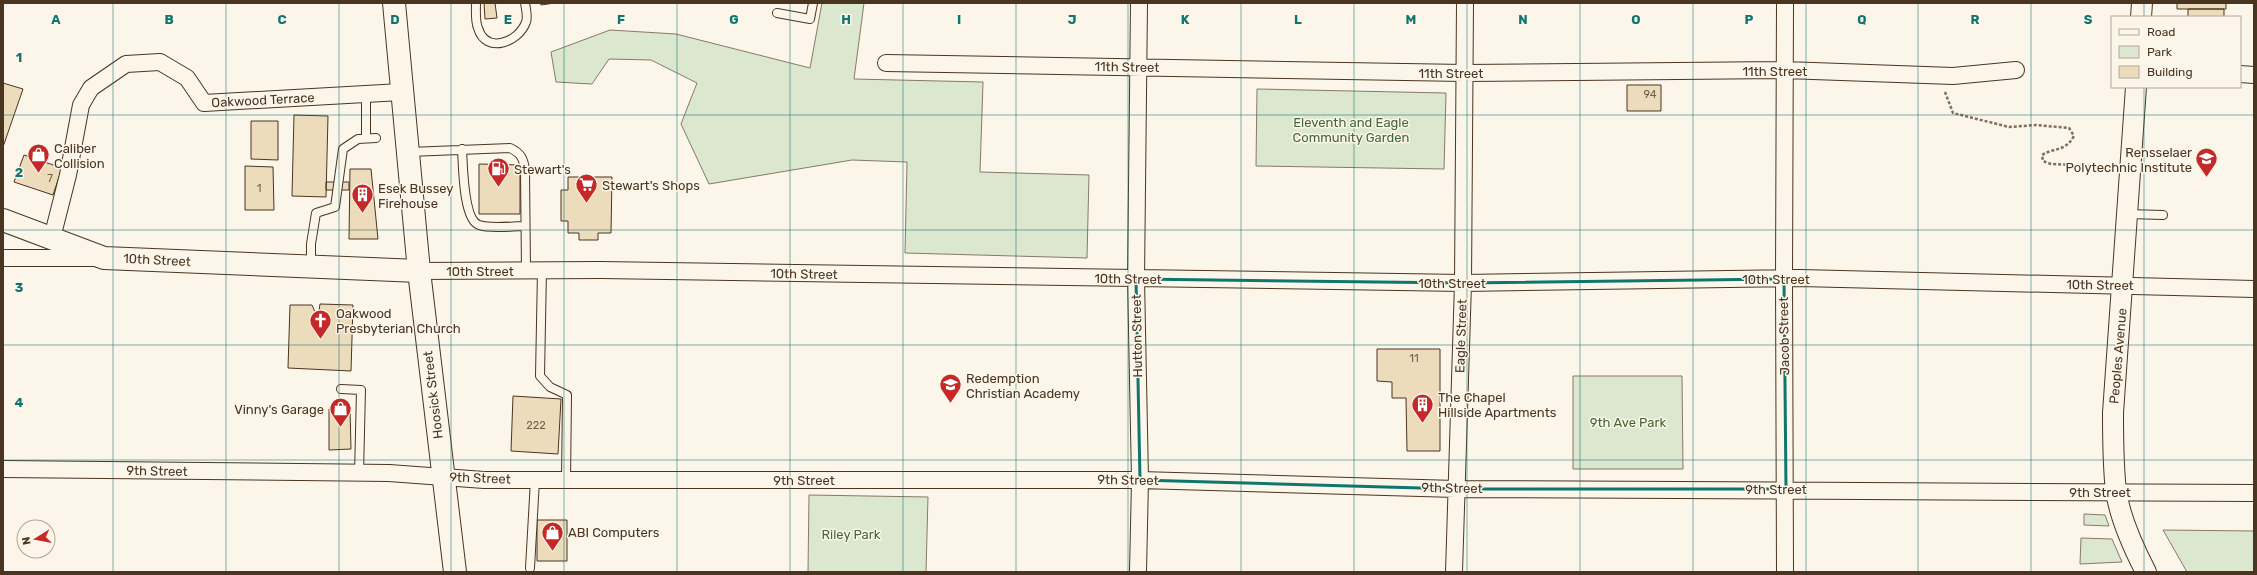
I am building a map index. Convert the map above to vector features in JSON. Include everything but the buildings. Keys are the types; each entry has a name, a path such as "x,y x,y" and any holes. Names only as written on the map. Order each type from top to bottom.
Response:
{"main road":[{"name":"Hoosick Street","path":"394,3 418,272 455,572"},
{"path":"3,220 104,258"},
{"name":"10th Street","path":"104,258 311,266 418,272"}],"street":[{"name":"Hutton Street","path":"1138,572 1140,480 1136,279 1139,3"},
{"name":"Eagle Street","path":"1454,572 1462,283 1465,3"},
{"name":"Jacob Street","path":"1785,572 1786,489 1784,278 1786,3"},
{"path":"2141,16 2142,3"},
{"name":"Oakwood Terrace","path":"52,238 68,175 81,105 91,88 126,64 160,62 187,78 204,103 401,92"},
{"name":"11th Street","path":"886,63 1464,73 1785,70 1937,75 2016,70"},
{"path":"2241,74 2254,75"},
{"name":"Peoples Avenue","path":"2136,88 2113,413 2113,452 2116,492 2126,528 2146,572"},
{"name":"10th Street","path":"3,258 104,258"},
{"name":"10th Street","path":"418,272 534,271 1462,283 1784,278 2254,289"},
{"name":"9th Street","path":"3,469 359,474 389,473 444,477 535,480 1140,480 1456,489 1786,489 2254,493"}],"lane":[{"path":"476,3 478,28 485,40 497,45 511,40 522,31 527,20 525,3"},
{"path":"777,13 810,19 813,3"},
{"path":"366,94 366,138"},
{"path":"311,266 311,244 316,213 335,207 343,149 358,139 376,138"},
{"path":"407,152 510,148 519,152 524,160 525,226 534,271 540,376 550,387 567,395 566,480"},
{"path":"462,150 467,203 472,220 479,225 525,226"},
{"path":"2128,214 2163,215"},
{"path":"341,389 361,390 359,474"},
{"path":"530,568 535,480"}],"path":[{"path":"1937,75 1953,113 2009,127 2036,125 2069,128 2074,136 2070,142 2060,150 2042,155 2043,161 2051,164 2110,167"}],"highlighted area":[{"path":"1136,279 1463,283 1784,279 1786,489 1456,489 1140,480"}],"green space":[{"path":"822,3 864,3 854,79 983,82 980,172 1089,175 1087,258 905,253 907,162 852,160 709,184 681,124 697,83 651,60 609,59 592,84 556,82 551,52 610,30 676,34 810,68"},
{"name":"Eleventh and Eagle Community Garden","path":"1257,89 1446,93 1444,169 1256,166"},
{"name":"9th Ave Park","path":"1573,376 1682,376 1683,469 1573,469"},
{"name":"Riley Park","path":"809,495 928,497 926,572 808,572"},
{"path":"2084,514 2105,515 2109,526 2084,525"},
{"path":"2163,530 2254,531 2254,572 2187,572"},
{"path":"2081,538 2112,539 2122,562 2080,564"}],"place":[{"name":"Caliber Collision","path":"38,174"},
{"name":"Rensselaer Polytechnic Institute","path":"2207,178"},
{"name":"Stewart's","path":"499,188"},
{"name":"Stewart's Shops","path":"586,204"},
{"name":"Esek Bussey Firehouse","path":"362,214"},
{"name":"Oakwood Presbyterian Church","path":"321,340"},
{"name":"Redemption Christian Academy","path":"951,404"},
{"name":"The Chapel Hillside Apartments","path":"1423,424"},
{"name":"Vinny's Garage","path":"340,428"},
{"name":"ABI Computers","path":"552,552"}]}
